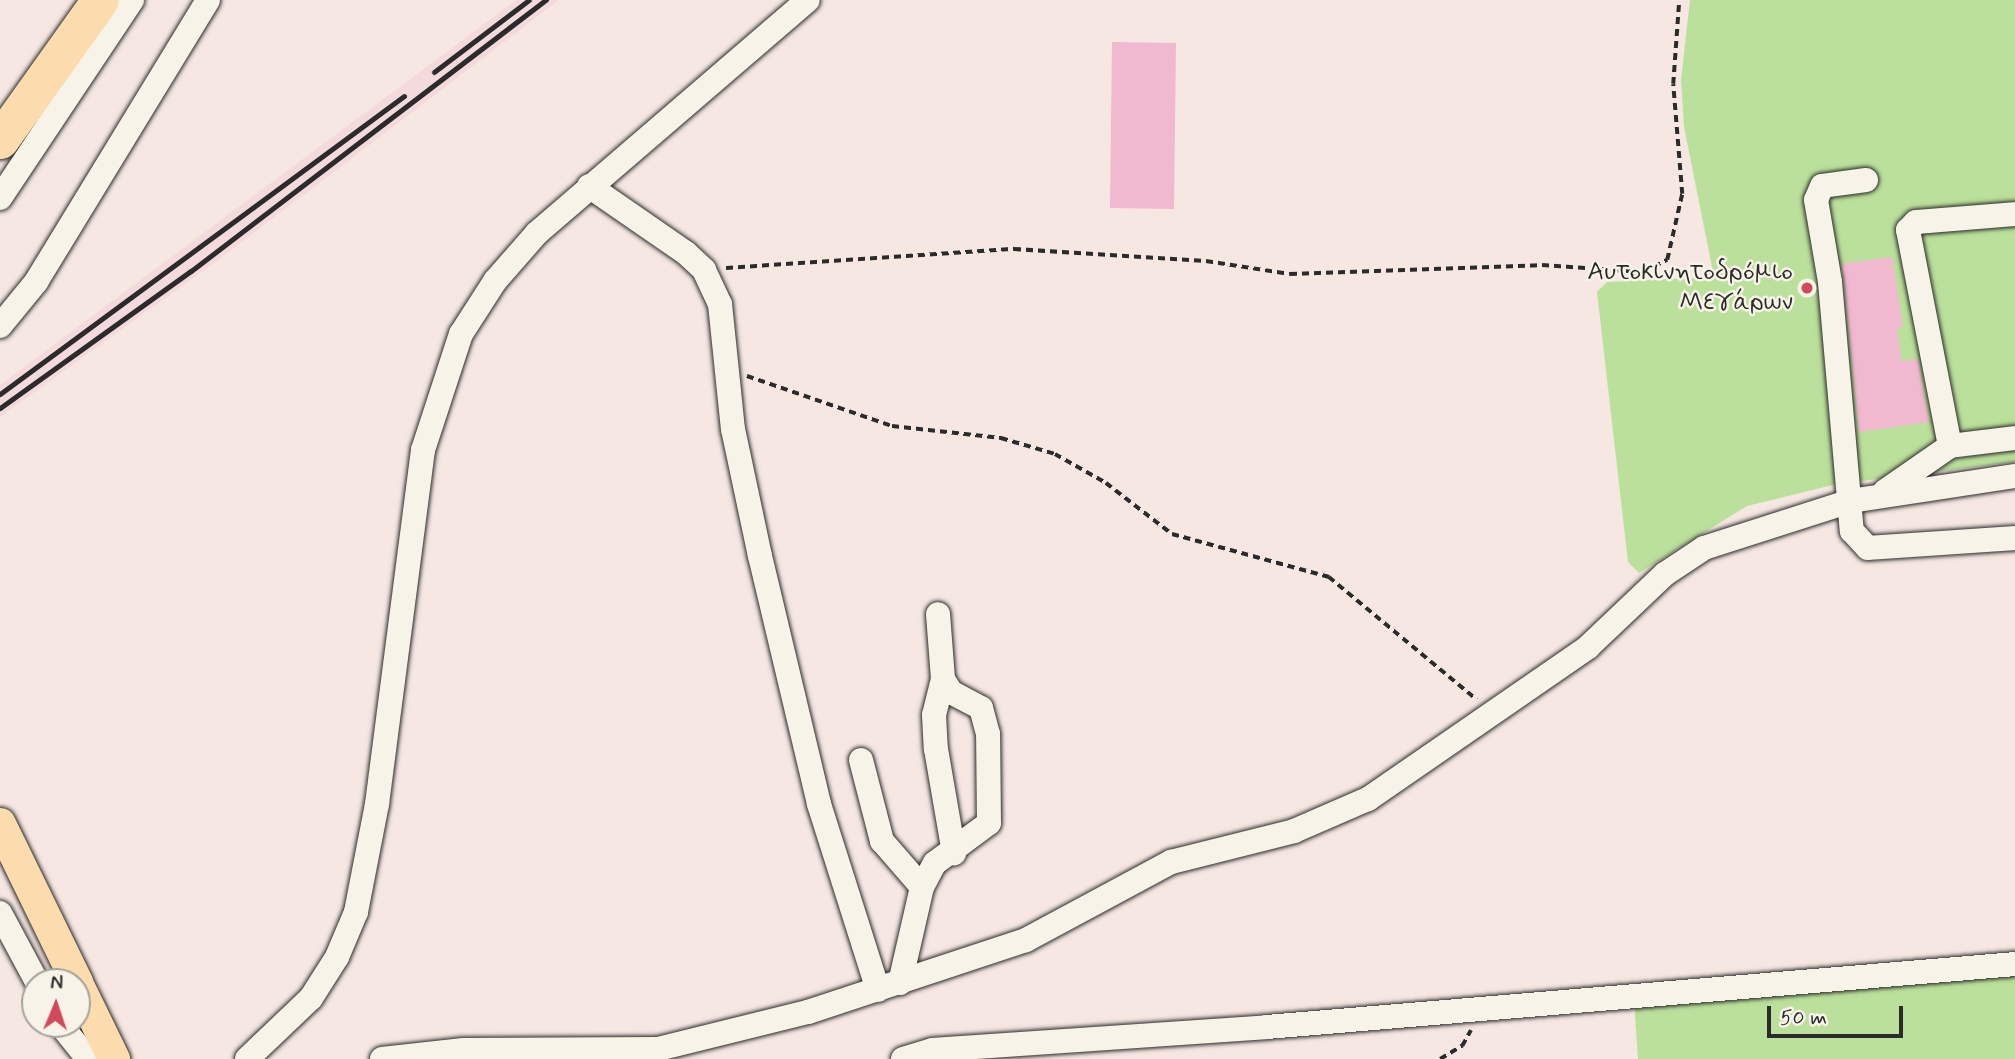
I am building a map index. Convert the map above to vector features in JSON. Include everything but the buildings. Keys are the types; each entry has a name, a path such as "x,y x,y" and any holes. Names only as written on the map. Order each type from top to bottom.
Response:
{"highway":[{"path":"0,140 100,0"}],"main road":[{"path":"0,824 70,968"},
{"path":"91,1011 114,1059"}],"street":[{"path":"0,198 132,0"},
{"path":"0,326 36,282 208,0"},
{"path":"247,1059 311,998 338,957 356,912 377,804 411,528 437,394 461,334 495,281 589,186 808,0"},
{"path":"1866,180 1822,186 1816,200 1830,282 1852,531 1868,548 2015,538"},
{"path":"589,186 667,237 704,270 720,304 729,369 727,394 744,486 819,804 889,987"},
{"path":"1950,446 1909,230 1916,222 2015,214"},
{"path":"1875,497 1950,446 2015,438"},
{"path":"382,1059 464,1050 658,1049 889,987 1026,940 1194,853 1336,816 1588,647 1665,574 1704,548 1850,501 2015,476"},
{"path":"938,614 943,679 934,715 936,750 954,853"},
{"path":"889,987 922,887 934,863 954,853 989,823 988,734 981,708 951,692 943,679"},
{"path":"861,760 882,841 922,887"},
{"path":"0,914 29,968"},
{"path":"903,1059 933,1049 1484,1009 2015,964"},
{"path":"71,1038 88,1059"}],"path":[{"path":"704,270 1014,250 1206,261 1290,274 1542,265 1643,272 1667,260 1682,194 1673,84 1679,0"},
{"path":"729,369 892,426 1027,444 1106,483 1172,534 1329,577 1489,712"},
{"path":"1440,1059 1462,1046 1484,1009"}],"shaded area":[{"path":"516,0 559,0 221,258 0,417 0,385"}],"green space":[{"name":"Αυτοκινητοδρόμιο Μεγάρων","path":"1690,0 2015,0 2015,462 1837,484 1747,506 1639,573 1628,562 1597,292 1607,282 1714,277 1684,127 1681,80"},
{"path":"2015,967 2015,1059 1638,1059 1634,1000"}],"railway":[{"path":"434,72 529,0"},
{"path":"0,408 191,271 546,0"},
{"path":"0,394 404,96"}],"place":[{"name":"Αυτοκινητοδρόμιο Μεγάρων","path":"1807,288"}]}
